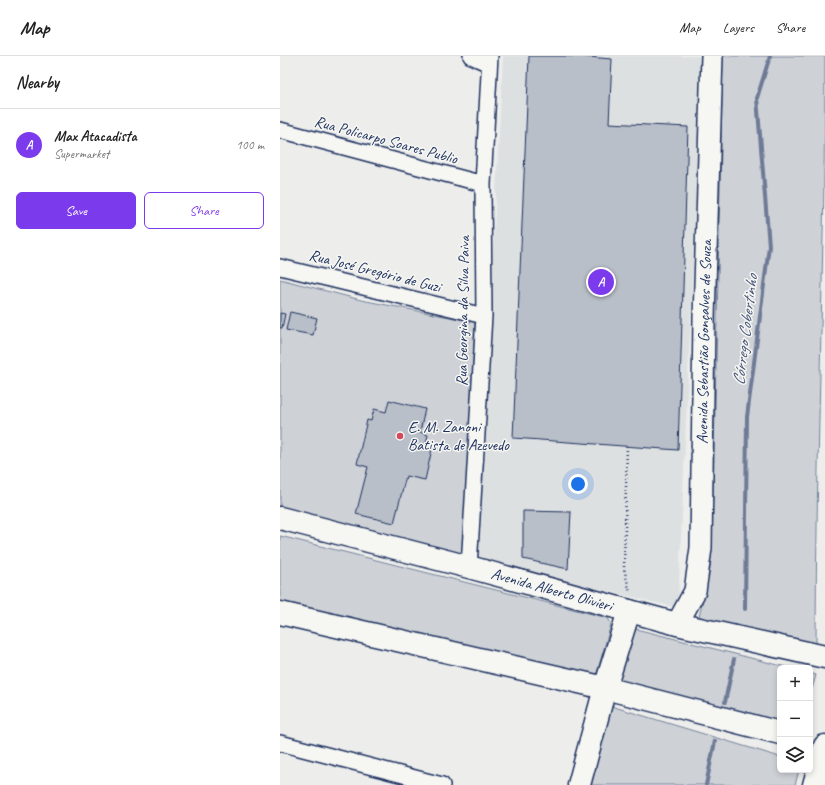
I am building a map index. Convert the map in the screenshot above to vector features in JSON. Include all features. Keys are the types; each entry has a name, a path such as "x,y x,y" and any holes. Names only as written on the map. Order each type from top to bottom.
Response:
{"main road":[{"name":"Avenida Sebastião Gonçalves de Souza","path":"677,624 694,591 701,548 704,318 712,56"},
{"name":"Avenida Alberto Olivieri","path":"280,518 469,567 629,612 825,657"},
{"path":"579,785 605,688 629,612"},
{"path":"280,613 605,688 777,732"},
{"path":"813,741 825,745 814,785"}],"street":[{"path":"471,56 489,60"},
{"name":"Rua Georgina da Silva Paiva","path":"469,567 484,316 484,184 489,60"},
{"name":"Rua Policarpo Soares Publio","path":"280,130 484,184"},
{"name":"Rua José Gregório de Guzi","path":"280,267 484,316"},
{"path":"280,743 442,785"}],"path":[{"path":"627,446 624,568 630,592 629,612"}],"shaded area":[{"path":"503,56 702,56 678,608 477,560"},
{"path":"723,56 825,56 824,204 817,499 816,647 724,626 699,617 704,595 713,498"},
{"path":"280,279 361,300 475,322 463,558 280,508"},
{"path":"280,536 608,618 611,624 594,683 280,604"},
{"path":"632,628 778,665 777,725 615,682"},
{"path":"813,674 816,675 813,686"},
{"path":"611,706 777,756 777,773 798,773 795,785 589,785"}],"building":[{"path":"529,56 576,56 612,59 609,123 688,127 678,450 513,438"},
{"path":"290,312 317,318 313,335 286,330"},
{"path":"280,313 285,314 282,328 280,328"},
{"path":"389,400 425,409 420,432 428,435 425,448 432,449 425,480 406,476 394,523 356,514 368,467 357,464 367,420 371,421 374,409 386,412"},
{"path":"523,511 571,512 568,569 523,559"}],"waterway":[{"name":"Córrego Cobertinho","path":"745,609 747,417 769,246 757,98 770,56"},
{"name":"Córrego Cobertinho","path":"725,702 734,659"},
{"name":"Córrego Cobertinho","path":"706,785 715,741"}],"place":[{"name":"Max Atacadista","path":"601,282"},
{"name":"E. M. Zanoni Batista de Azevedo","path":"400,436"}]}
